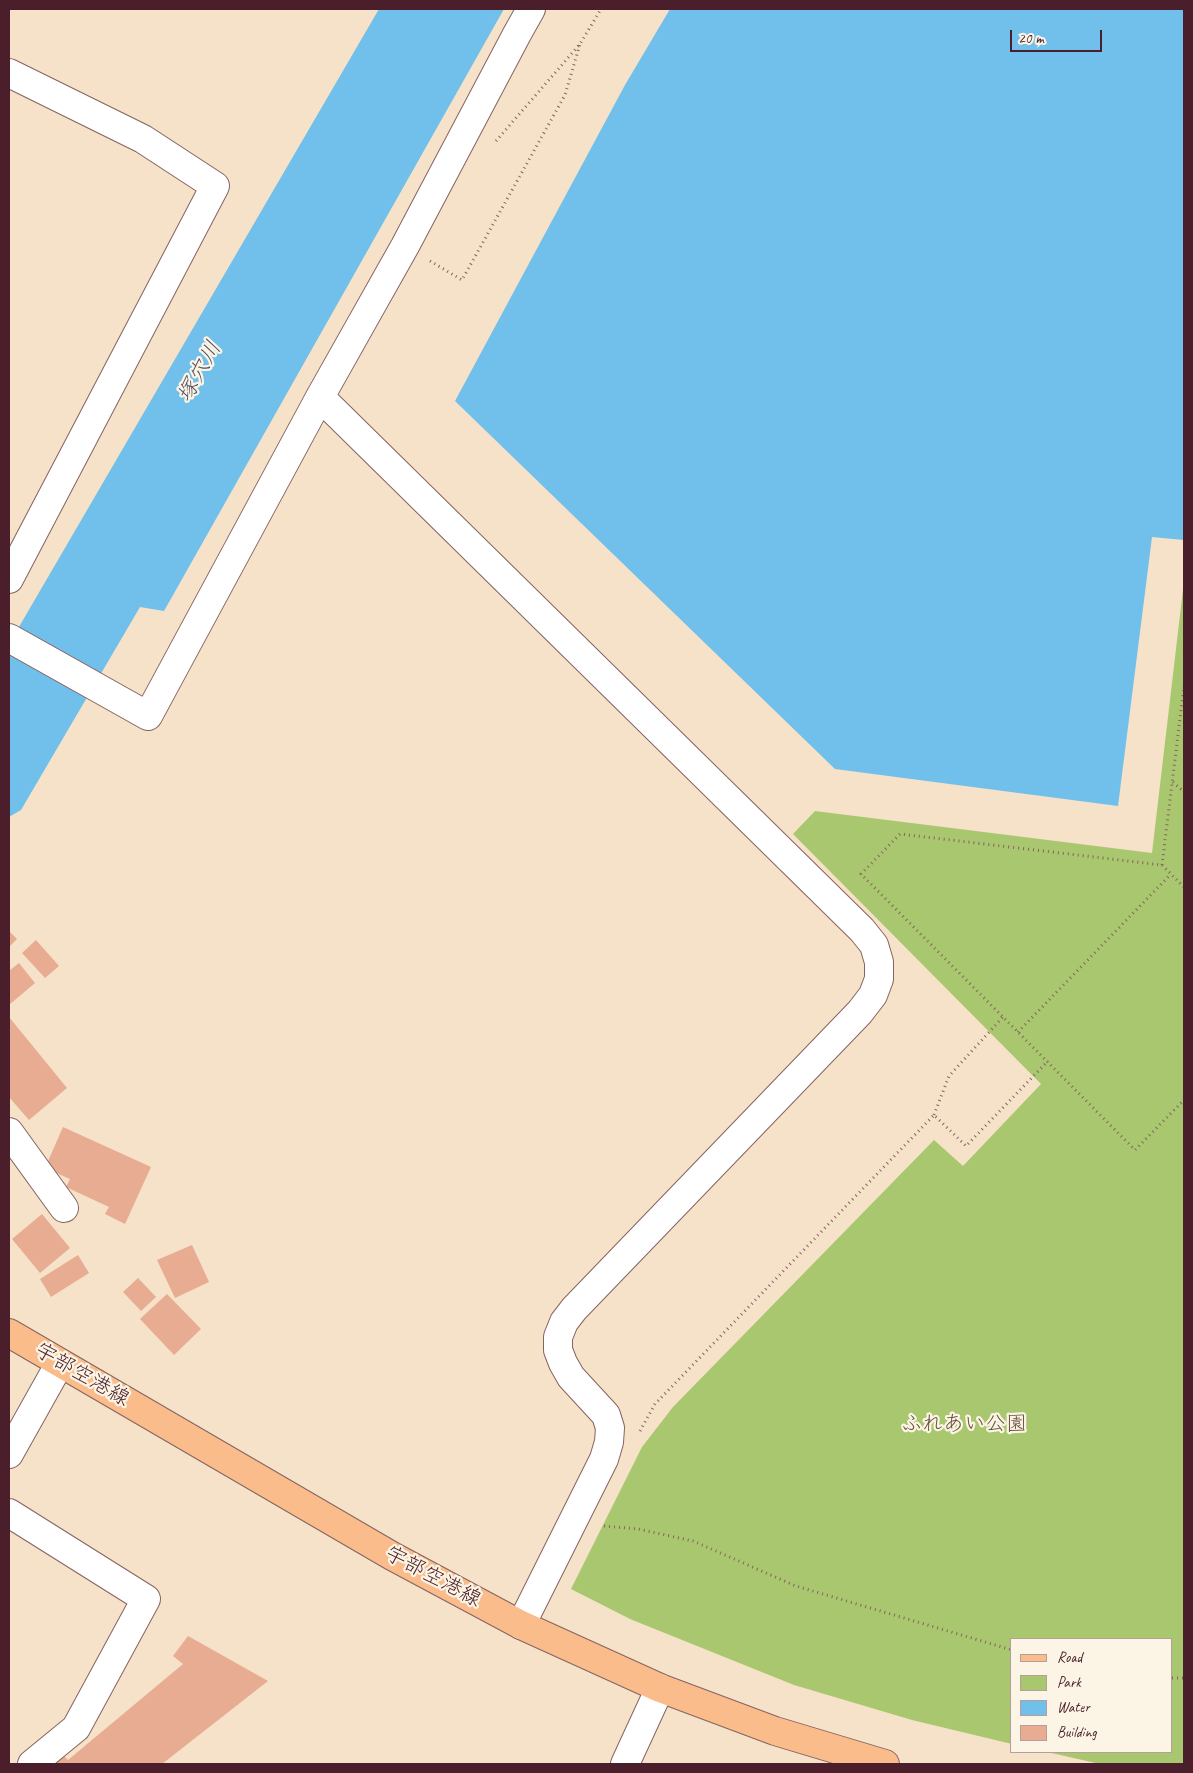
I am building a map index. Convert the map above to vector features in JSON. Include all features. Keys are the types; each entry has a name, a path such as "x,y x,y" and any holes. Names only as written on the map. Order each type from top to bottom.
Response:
{"main road":[{"name":"宇部空港線","path":"9,1332 392,1556 521,1625 660,1688 775,1731 885,1764"}],"street":[{"path":"9,638 148,716 320,397 405,246 531,9"},
{"path":"9,73 143,139 215,186 9,580"},
{"path":"320,397 862,930 874,945 879,962 879,979 874,995 860,1012 574,1309 564,1322 558,1337 558,1350 571,1377 606,1415 610,1428 609,1442 604,1459 521,1625"},
{"path":"9,1132 64,1208"},
{"path":"9,1454 60,1363"},
{"path":"9,1513 146,1599 76,1728 32,1764"},
{"path":"625,1764 660,1688"}],"path":[{"path":"496,142 580,44 601,9"},
{"path":"405,246 462,280 565,96 580,44"},
{"path":"1162,865 1184,686"},
{"path":"1173,782 1184,792"},
{"path":"1184,887 1162,865 900,834 861,874 1135,1150 1184,1100"},
{"path":"1018,1032 1171,874"},
{"path":"638,1435 655,1404 934,1116 949,1076 1003,1017"},
{"path":"934,1116 966,1146 1048,1062"},
{"path":"602,1526 638,1529 693,1542 796,1586 1010,1649"}],"green space":[{"name":"ふれあい公園","path":"1184,581 1184,1764 1100,1764 1051,1753 1173,1753 1173,1638 1010,1638 1010,1744 912,1720 794,1685 630,1619 571,1589 642,1447 673,1407 934,1140 963,1166 1041,1084 793,834 815,811 1152,853"}],"water":[{"name":"塚穴川","path":"379,9 504,9 164,611 140,607 21,810 9,817 9,644"},
{"path":"670,9 1184,9 1184,540 1152,537 1118,806 835,769 455,401 625,85"}],"building":[{"path":"9,931 17,939 9,947"},
{"path":"36,940 59,966 45,978 22,953"},
{"path":"19,963 35,983 9,1005 9,971"},
{"path":"9,1017 67,1088 29,1120 9,1097"},
{"path":"63,1127 151,1167 125,1224 105,1214 109,1207 66,1187 70,1179 45,1168"},
{"path":"42,1214 70,1248 40,1273 12,1239"},
{"path":"192,1245 209,1282 175,1298 157,1260"},
{"path":"78,1255 89,1273 51,1297 40,1279"},
{"path":"138,1278 156,1297 141,1311 123,1292"},
{"path":"167,1294 201,1329 174,1355 140,1319"},
{"path":"188,1636 268,1681 162,1764 44,1764 59,1751 68,1760 183,1664 173,1656"}]}
